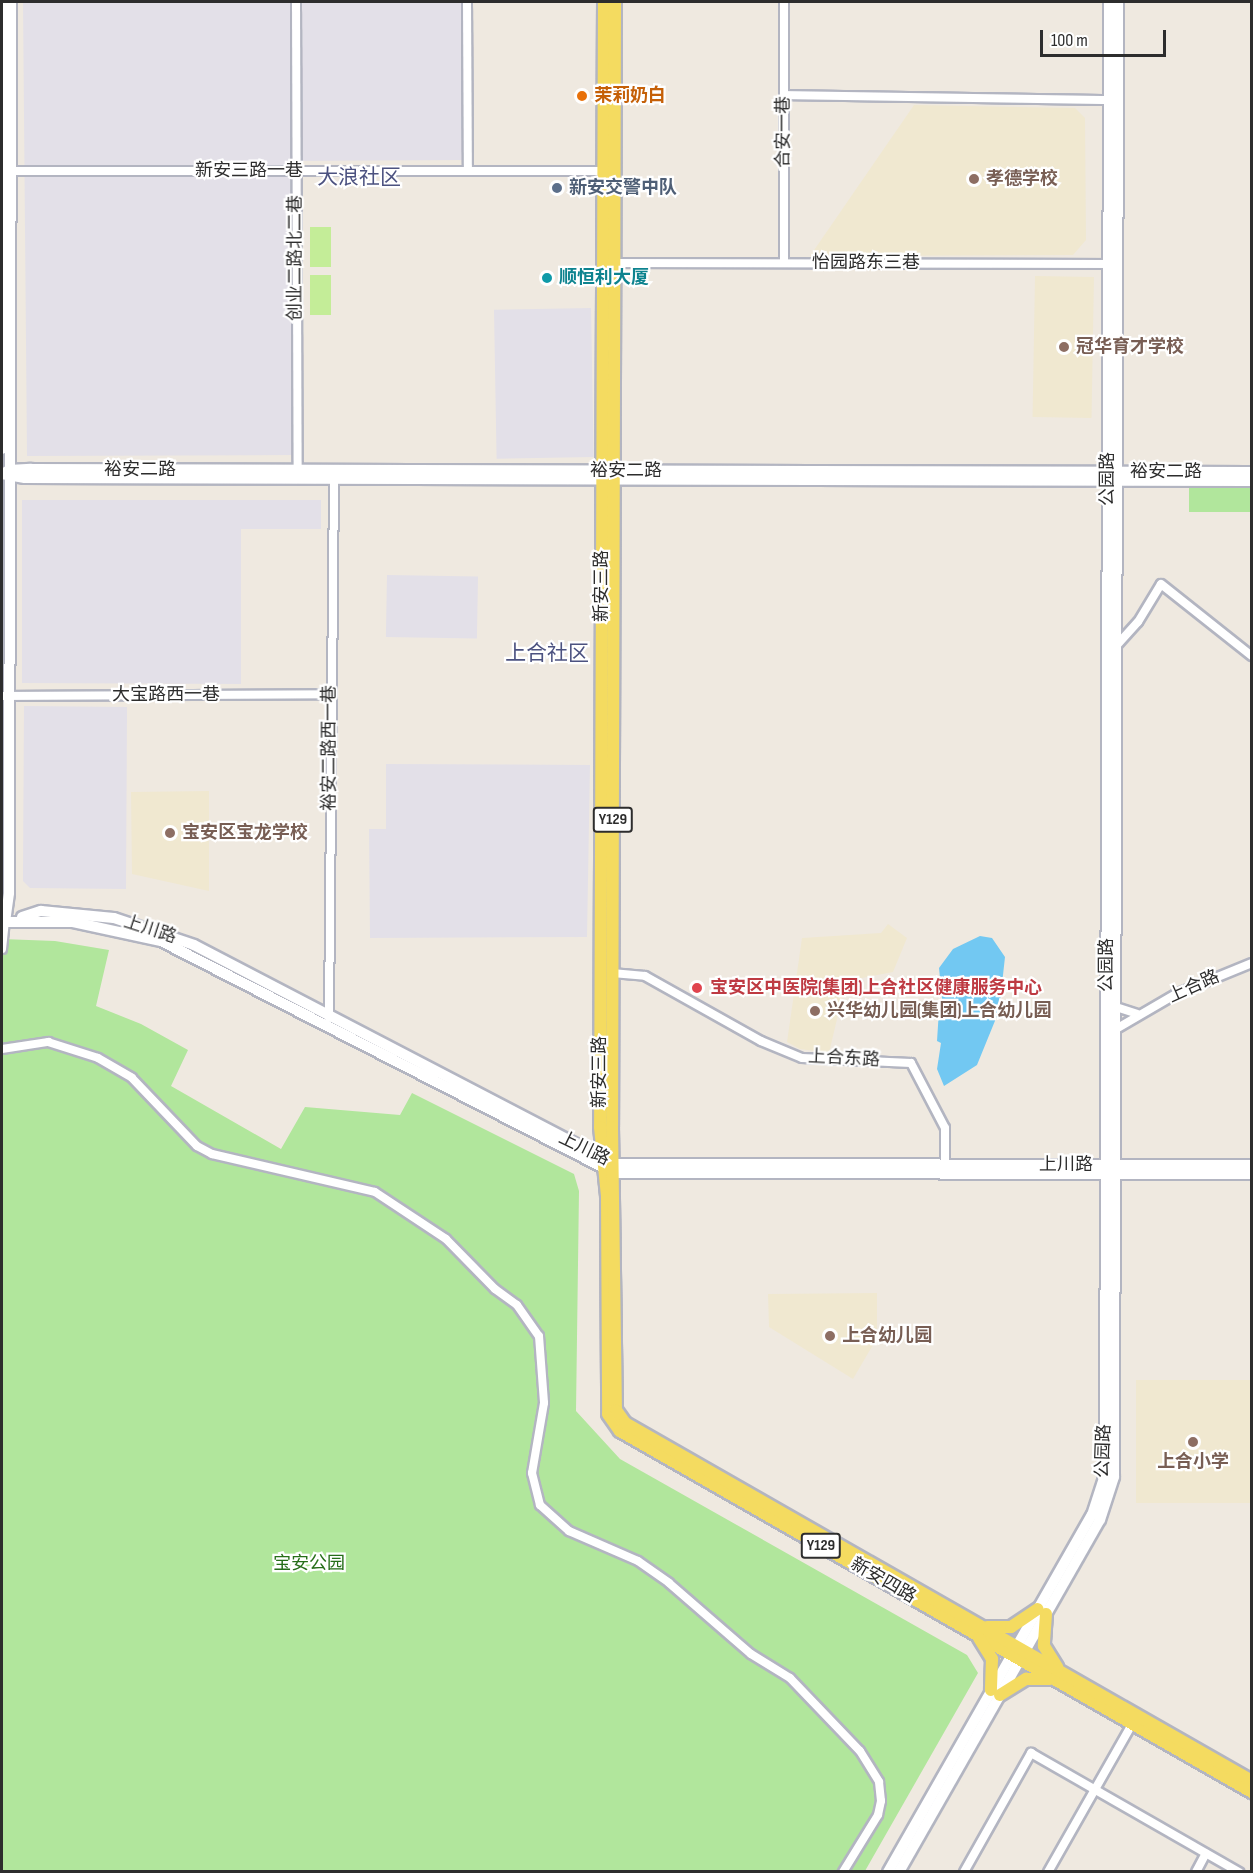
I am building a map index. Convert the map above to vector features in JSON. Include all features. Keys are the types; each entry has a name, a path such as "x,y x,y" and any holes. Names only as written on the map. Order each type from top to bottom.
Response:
{"main road":[{"path":"3,2 7,171 9,474 5,696 9,893 3,922"},
{"path":"2,449 11,2"},
{"name":"新安三路","path":"604,2 603,171 612,974 610,1167"},
{"name":"新安三路","path":"610,1167 600,1127 608,475 614,263 615,2"},
{"name":"公园路","path":"899,1872 1018,1653 1104,1513 1114,1477 1111,1170 1113,100 1109,2"},
{"name":"公园路","path":"1113,100 1118,2"},
{"name":"裕安二路","path":"1113,476 1251,472"},
{"name":"裕安二路","path":"9,474 1113,476 1251,480"},
{"name":"公园路","path":"1111,1170 1116,1029 1117,645 1113,476"},
{"path":"2,899 3,922"},
{"name":"上川路","path":"3,922 73,922 161,941 329,1021 610,1167 1111,1170 1251,1174"},
{"name":"上川路","path":"1111,1170 1251,1166"},
{"name":"新安四路","path":"610,1167 605,1404 613,1423 630,1437 1251,1781"},
{"path":"1042,1612 1044,1646 1060,1677 1026,1679 996,1693 992,1659 976,1629 1011,1627 1042,1612"},
{"name":"新安四路","path":"1060,1677 1132,1724 1251,1792"},
{"name":"公园路","path":"888,1872 996,1693"}],"street":[{"name":"创业二路北二巷","path":"296,2 298,474"},
{"path":"467,2 468,171"},
{"name":"合安一巷","path":"784,2 784,263"},
{"path":"784,95 1113,100"},
{"name":"新安三路一巷","path":"7,171 603,171"},
{"name":"怡园路东三巷","path":"614,263 1113,264"},
{"name":"裕安二路西一巷","path":"329,1021 330,694 334,474"},
{"path":"1117,645 1138,622 1161,584 1251,656"},
{"name":"大宝路西一巷","path":"5,696 330,694"},
{"path":"2,949 3,922"},
{"name":"上合路","path":"1116,1029 1137,1014 1251,963"},
{"name":"上合东路","path":"612,974 640,976 665,985 761,1041 802,1058 911,1063 945,1128 946,1169"},
{"path":"1116,1007 1137,1014"},
{"path":"2,1049 48,1042 98,1058 132,1078 197,1146 212,1155 375,1192 446,1239 495,1289 517,1305 539,1336 544,1402 532,1473 540,1505 568,1532 638,1561 669,1583 751,1654 790,1678 839,1725 879,1782 881,1801 878,1815 843,1872"},
{"path":"1048,1872 1132,1724"},
{"path":"964,1872 1031,1753 1239,1872"},
{"path":"1196,1872 1206,1853"}],"shaded area":[{"path":"23,2 465,2 467,160 290,161 293,455 27,456"},
{"name":"孝德学校","path":"914,105 1075,108 1085,118 1086,240 1073,255 810,256"},
{"name":"冠华育才学校","path":"1035,276 1094,277 1092,418 1033,417"},
{"path":"591,308 594,457 497,459 494,310"},
{"path":"22,500 321,500 321,529 241,529 241,684 22,683"},
{"path":"387,575 478,577 477,639 386,637"},
{"path":"24,706 127,707 126,889 30,888 23,881"},
{"path":"386,764 590,765 587,937 370,938 369,829 386,829"},
{"name":"宝安区宝龙学校","path":"209,791 209,891 132,874 131,792"},
{"name":"兴华幼儿园(集团)上合幼儿园","path":"888,924 907,938 893,972 846,981 829,1053 800,1049 787,1042 802,938 881,933"},
{"name":"上合幼儿园","path":"877,1293 877,1338 853,1379 769,1327 768,1294"},
{"name":"上合小学","path":"1136,1380 1251,1380 1251,1503 1136,1503"}],"green space":[{"path":"310,227 331,227 331,267 310,267"},
{"path":"310,275 331,275 331,315 310,315"},
{"path":"1189,484 1251,484 1251,512 1189,512"},
{"name":"宝安公园","path":"2,939 55,941 109,950 96,1006 141,1024 188,1050 171,1086 281,1149 305,1107 400,1115 412,1093 574,1174 579,1191 576,1411 620,1459 967,1655 978,1673 865,1871 2,1872"}],"water":[{"path":"980,936 992,938 1005,957 999,1011 977,1065 944,1086 937,1069 941,1043 937,1041 939,1010 943,1008 939,968 953,949"}],"place":[{"name":"茉莉奶白","path":"582,96"},
{"name":"孝德学校","path":"974,179"},
{"name":"新安交警中队","path":"557,188"},
{"name":"顺恒利大厦","path":"547,278"},
{"name":"冠华育才学校","path":"1064,347"},
{"name":"宝安区宝龙学校","path":"170,833"},
{"name":"宝安区中医院(集团)上合社区健康服务中心","path":"697,988"},
{"name":"兴华幼儿园(集团)上合幼儿园","path":"815,1011"},
{"name":"上合幼儿园","path":"830,1336"},
{"name":"上合小学","path":"1193,1442"}],"district":[{"name":"大浪社区","path":"359,178"},
{"name":"上合社区","path":"547,654"}]}
